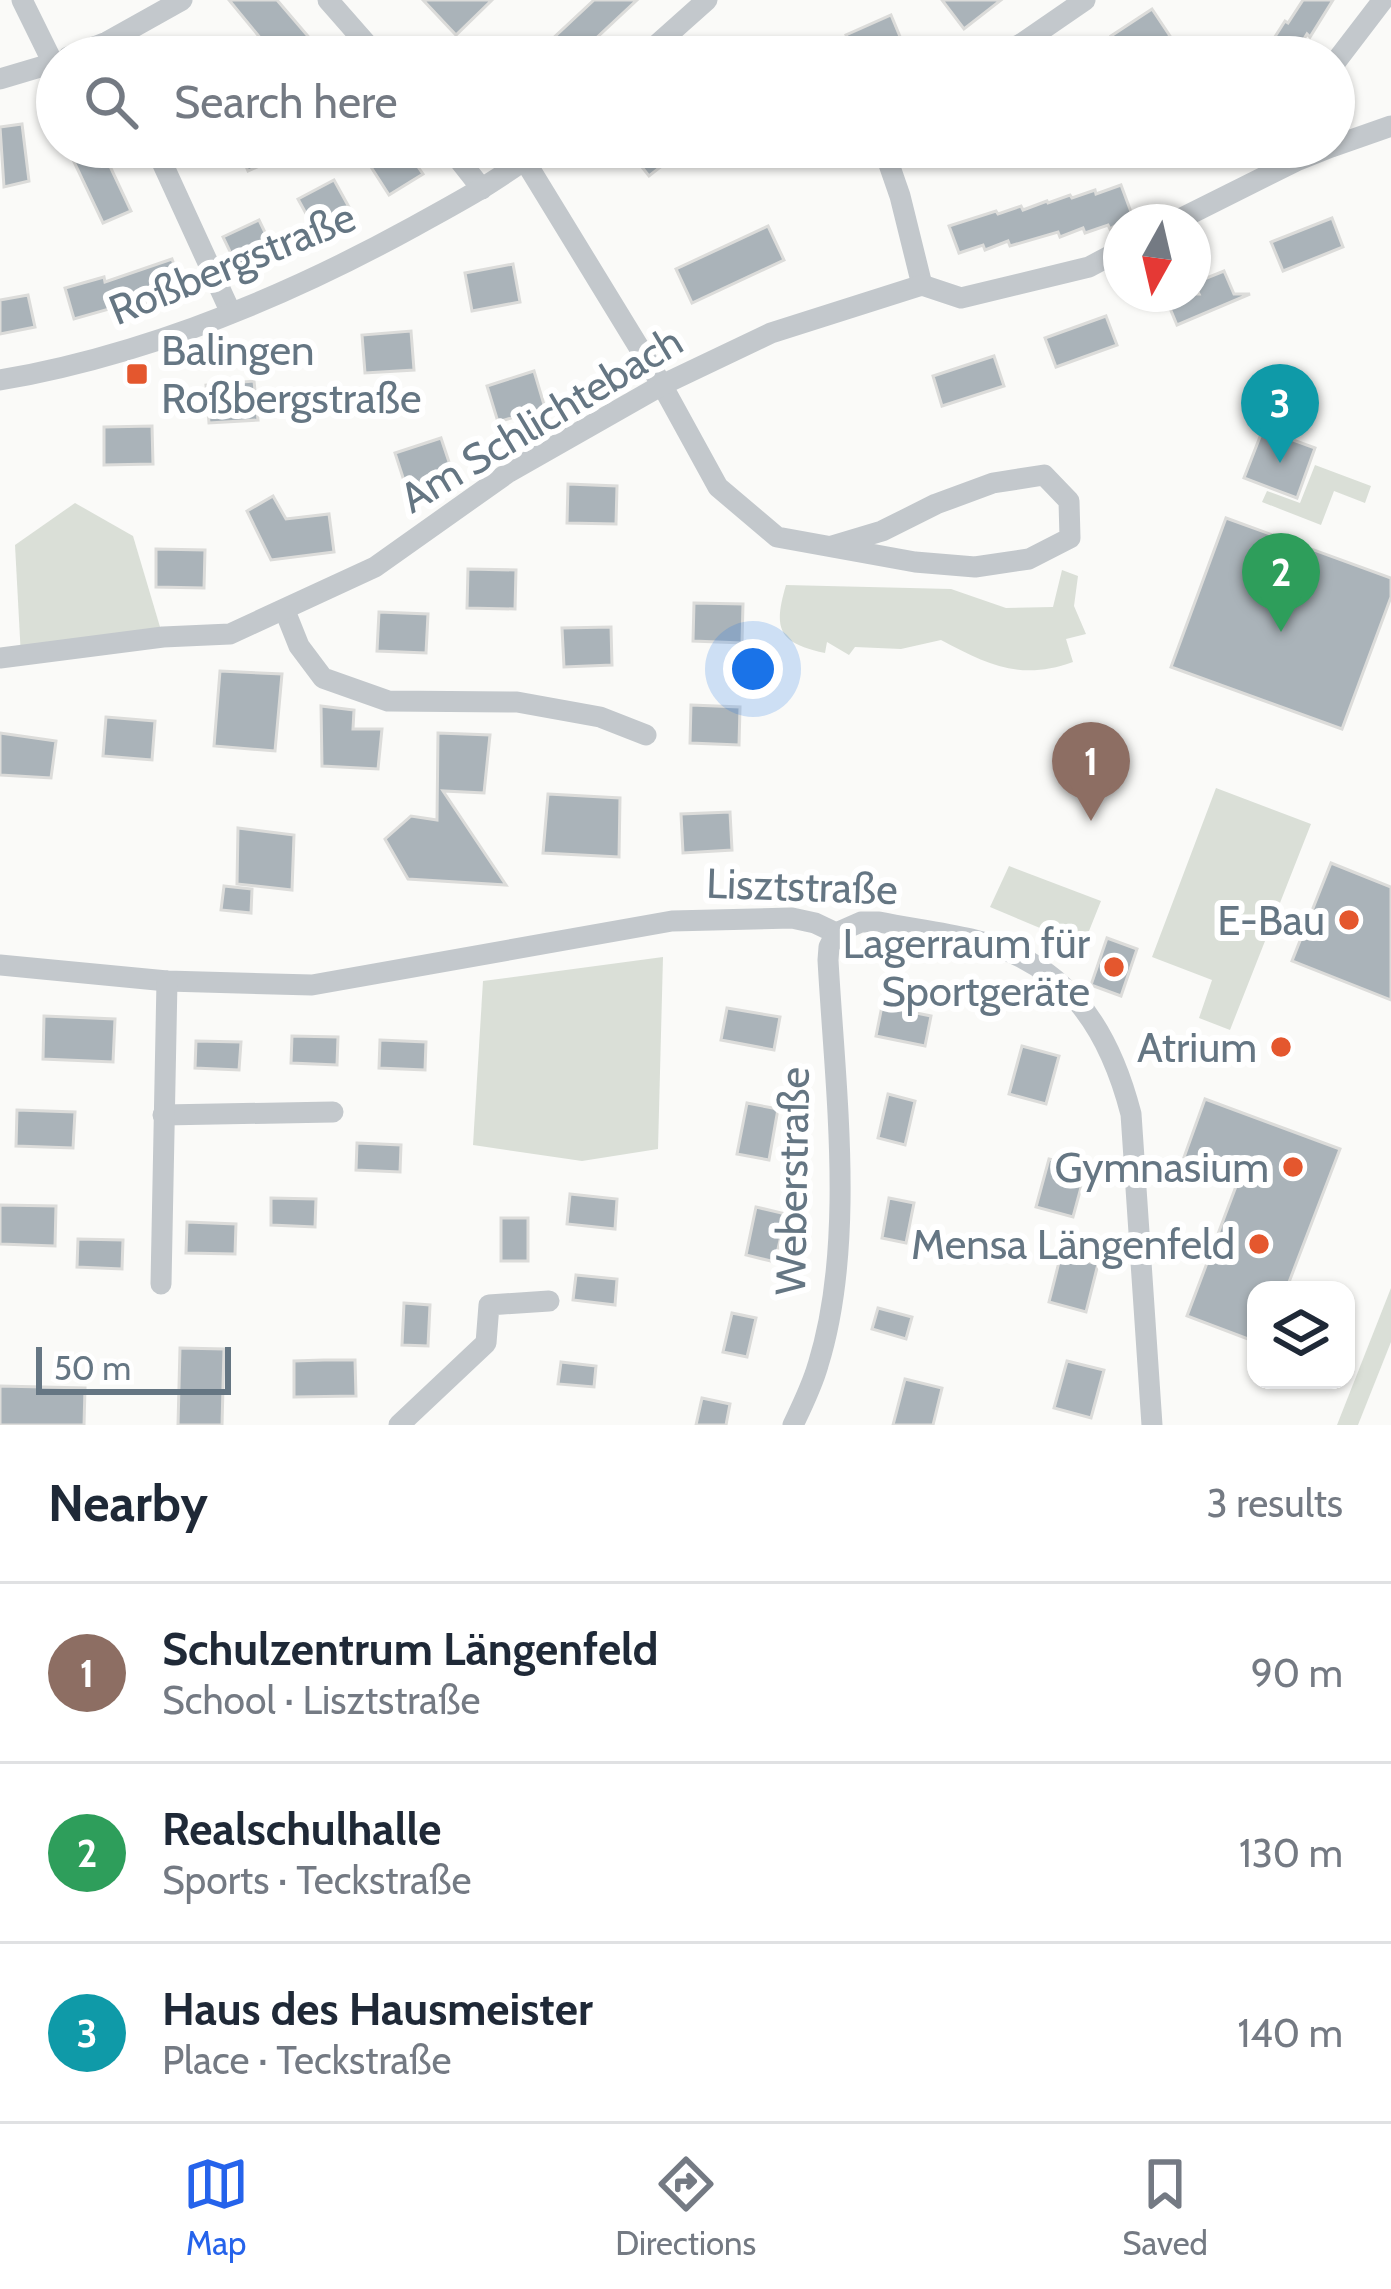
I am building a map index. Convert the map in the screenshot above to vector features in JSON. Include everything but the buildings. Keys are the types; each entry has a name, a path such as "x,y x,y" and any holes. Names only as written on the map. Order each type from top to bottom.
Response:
{"street":[{"path":"22,0 45,36"},
{"path":"129,36 182,0"},
{"path":"328,0 360,36"},
{"path":"666,36 706,0"},
{"path":"1033,36 1085,0"},
{"path":"1355,37 1383,0"},
{"path":"0,79 36,68"},
{"path":"1355,138 1391,126"},
{"path":"165,168 231,313"},
{"path":"466,168 482,189"},
{"name":"Roßbergstraße","path":"0,380 130,350 231,313 337,269 513,168"},
{"path":"541,168 718,487 777,538 975,568 1029,559 1070,538 1069,500 1044,475 993,483 882,531 832,546"},
{"path":"890,168 922,285"},
{"path":"1206,204 1268,168"},
{"name":"Am Schlichtebach","path":"0,658 164,637 230,634 374,567 509,472 662,385 771,333 922,285 961,298 1103,259"},
{"path":"285,611 299,646 323,678 388,701 518,702 600,717 646,735"},
{"name":"Lisztstraße","path":"0,964 167,981 312,985 672,921 791,917 836,934 861,922 879,922 993,946 1058,981 1105,1039 1120,1072 1131,1114 1152,1425"},
{"name":"Weberstraße","path":"800,1423 818,1366 836,1270 839,1169 829,960 829,946 836,934"},
{"path":"161,1284 167,981"},
{"path":"164,1115 333,1112"},
{"path":"399,1425 486,1343 489,1305 549,1301"}],"shaded area":[{"path":"1315,465 1371,486 1365,503 1334,491 1321,525 1262,502 1267,491 1300,503"},
{"path":"75,503 133,536 163,637 21,657 15,545"},
{"path":"1062,570 1078,576 1074,606 1086,634 1066,639 1073,662 1054,668 1005,667 941,640 901,649 855,647 849,655 827,642 825,653 789,639 780,623 786,585 951,589 1006,608 1053,607"},
{"path":"1216,788 1311,824 1230,1030 1199,1018 1212,980 1152,957"},
{"path":"1009,866 1101,901 1083,946 990,907"},
{"path":"663,957 658,1149 582,1161 473,1145 483,981"},
{"path":"1391,1288 1391,1342 1358,1425 1337,1425"}],"place":[{"name":"Balingen Roßbergstraße","path":"137,374"},
{"name":"Haus des Hausmeister","path":"1280,463"},
{"name":"Realschulhalle","path":"1281,632"},
{"name":"Schulzentrum Längenfeld","path":"1091,821"},
{"name":"E-Bau","path":"1349,920"},
{"name":"Lagerraum für Sportgeräte","path":"1114,967"},
{"name":"Atrium","path":"1281,1047"},
{"name":"Gymnasium","path":"1293,1167"},
{"name":"Mensa Längenfeld","path":"1259,1244"}]}
